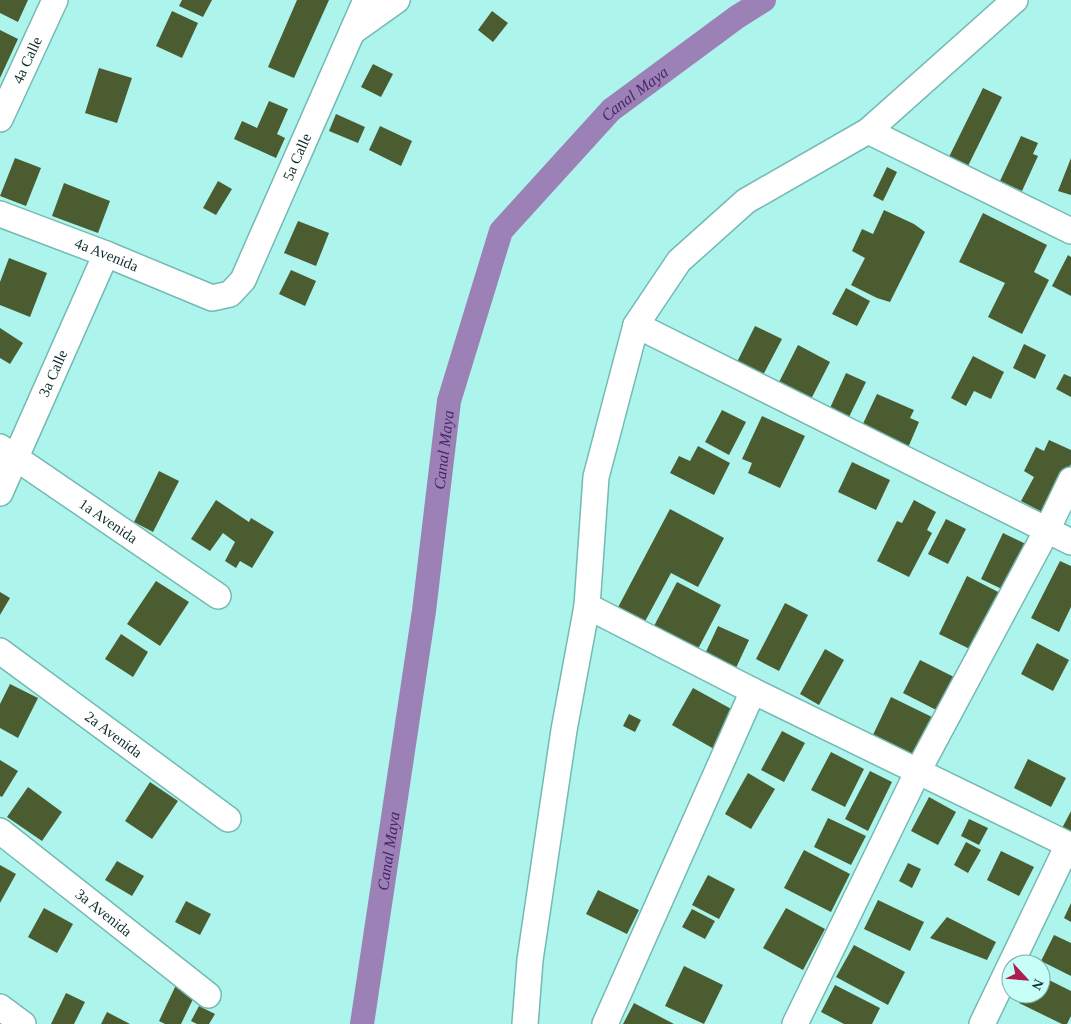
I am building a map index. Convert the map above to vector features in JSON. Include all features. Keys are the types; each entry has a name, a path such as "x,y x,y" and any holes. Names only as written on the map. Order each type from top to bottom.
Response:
{"street":[{"name":"4a Calle","path":"0,119 55,0"},
{"name":"5a Calle","path":"212,298 230,294 242,280 366,0"},
{"path":"352,32 397,0"},
{"path":"524,1024 532,941 564,730 587,606 596,477 636,325 679,261 746,202 868,131 1015,0"},
{"path":"868,131 1071,231"},
{"name":"4a Avenida","path":"0,214 106,254 212,298"},
{"name":"3a Calle","path":"0,493 8,452 106,254"},
{"path":"636,325 1071,542"},
{"name":"1a Avenida","path":"8,452 218,596"},
{"path":"795,1024 918,771 1047,530 1071,480"},
{"path":"587,606 753,691 1070,845 982,1024"},
{"name":"2a Avenida","path":"0,651 228,819"},
{"path":"606,1024 753,691"},
{"name":"3a Avenida","path":"0,830 208,995"},
{"path":"0,1007 23,1024"}],"building":[{"path":"0,0 28,0 18,22 0,13"},
{"path":"182,0 212,0 203,17 179,6"},
{"path":"297,0 329,0 294,78 268,67"},
{"path":"172,11 198,23 182,58 156,46"},
{"path":"492,11 508,23 493,42 478,30"},
{"path":"0,30 18,39 0,78"},
{"path":"373,64 393,74 381,97 361,87"},
{"path":"99,68 132,78 117,123 85,113"},
{"path":"983,88 1002,97 967,168 948,159"},
{"path":"269,101 288,109 277,134 285,138 276,158 234,139 242,121 257,128"},
{"path":"336,114 365,127 358,143 329,131"},
{"path":"380,126 412,141 401,166 369,150"},
{"path":"1021,136 1038,143 1033,154 1038,156 1022,191 1000,181"},
{"path":"15,158 41,168 26,206 0,196"},
{"path":"1071,158 1071,195 1058,191"},
{"path":"887,167 897,172 883,201 873,196"},
{"path":"218,181 232,189 216,215 203,208"},
{"path":"64,183 110,201 98,233 52,216"},
{"path":"884,210 914,224 925,232 890,302 877,298 851,285 865,258 852,251 862,229 873,234"},
{"path":"983,213 1047,245 1034,272 1049,280 1022,334 988,317 1005,283 959,262"},
{"path":"298,221 329,233 316,266 284,253"},
{"path":"1068,255 1071,257 1071,296 1052,286"},
{"path":"9,258 47,273 30,317 0,305 0,282"},
{"path":"291,270 316,281 305,306 279,294"},
{"path":"846,288 870,301 857,326 832,314"},
{"path":"755,326 782,339 762,377 736,364"},
{"path":"0,328 23,343 10,364 0,358"},
{"path":"1024,344 1046,355 1035,379 1013,368"},
{"path":"798,345 830,362 808,405 776,388"},
{"path":"973,356 1004,372 991,399 974,391 966,406 951,398"},
{"path":"846,373 866,382 849,417 830,408"},
{"path":"1064,374 1071,377 1071,397 1056,389"},
{"path":"877,394 914,410 910,418 919,422 907,450 860,430"},
{"path":"722,410 746,422 729,455 705,442"},
{"path":"762,416 805,436 780,488 748,473 752,463 742,459"},
{"path":"1049,440 1071,450 1071,464 1046,514 1021,501 1034,477 1024,471 1036,447 1044,451"},
{"path":"698,446 730,463 714,495 670,473 679,456 690,461"},
{"path":"852,462 890,480 876,510 838,492"},
{"path":"159,471 179,481 153,532 134,522"},
{"path":"216,500 249,522 251,518 274,532 252,568 240,561 236,568 225,561 235,542 223,533 210,551 191,539"},
{"path":"914,500 936,512 927,530 932,533 909,577 877,561 897,521 902,523"},
{"path":"670,509 724,538 698,587 671,573 642,627 615,613"},
{"path":"946,519 966,529 948,564 928,554"},
{"path":"1003,533 1030,546 1008,592 981,579"},
{"path":"1060,561 1071,566 1071,607 1059,632 1031,618"},
{"path":"967,576 1006,596 978,653 939,634"},
{"path":"156,581 189,602 160,646 127,624"},
{"path":"677,582 721,605 698,649 654,626"},
{"path":"0,592 10,598 0,615"},
{"path":"785,603 808,615 779,671 756,659"},
{"path":"718,626 749,640 735,670 704,656"},
{"path":"121,634 148,652 133,677 105,659"},
{"path":"1037,643 1069,660 1053,691 1021,674"},
{"path":"825,649 844,660 819,705 800,694"},
{"path":"920,660 962,681 944,714 903,693"},
{"path":"10,684 38,698 18,738 0,728 0,704"},
{"path":"693,688 735,711 714,749 672,725"},
{"path":"891,697 934,718 914,757 872,737"},
{"path":"629,714 641,720 635,732 623,726"},
{"path":"782,731 805,743 784,782 761,770"},
{"path":"831,752 864,769 845,807 811,790"},
{"path":"1028,759 1066,778 1051,807 1014,788"},
{"path":"0,760 18,771 2,797 0,796"},
{"path":"870,771 892,782 868,831 845,819"},
{"path":"748,773 775,789 751,829 725,814"},
{"path":"150,782 178,801 152,839 125,821"},
{"path":"28,787 62,812 42,841 7,817"},
{"path":"929,797 956,812 938,845 911,831"},
{"path":"1071,811 1071,838 1060,832"},
{"path":"828,818 866,836 851,865 814,847"},
{"path":"969,819 988,828 979,845 961,836"},
{"path":"966,842 981,850 968,873 954,865"},
{"path":"804,850 850,874 831,912 784,888"},
{"path":"1001,851 1034,867 1019,896 987,880"},
{"path":"117,861 144,876 132,896 105,880"},
{"path":"908,863 921,869 912,888 899,881"},
{"path":"0,865 16,874 0,903"},
{"path":"708,875 735,889 719,919 692,905"},
{"path":"598,890 639,910 627,934 586,914"},
{"path":"878,900 924,922 910,951 864,929"},
{"path":"186,901 211,914 200,935 175,922"},
{"path":"1071,903 1071,922 1064,918"},
{"path":"44,908 73,924 57,953 28,937"},
{"path":"786,908 825,929 803,970 763,948"},
{"path":"692,909 715,921 705,939 682,927"},
{"path":"947,917 996,942 987,960 930,938"},
{"path":"1054,935 1071,943 1071,976 1051,966 1051,954 1044,954"},
{"path":"854,945 905,972 888,1005 836,977"},
{"path":"684,966 723,985 704,1024 665,1006"},
{"path":"1051,981 1071,991 1071,1016 1067,1024 1062,1024 1021,1004 1051,1004"},
{"path":"176,985 195,995 181,1024 165,1024 159,1021"},
{"path":"835,985 880,1008 872,1024 844,1024 821,1012"},
{"path":"66,993 85,1002 74,1024 51,1024"},
{"path":"634,1003 674,1024 623,1024"},
{"path":"199,1006 215,1014 209,1024 197,1024 191,1021"},
{"path":"107,1012 130,1024 101,1024"}],"waterway":[{"name":"Canal Maya","path":"362,1024 424,611 449,401 501,231 611,110 737,17 764,0"}]}
